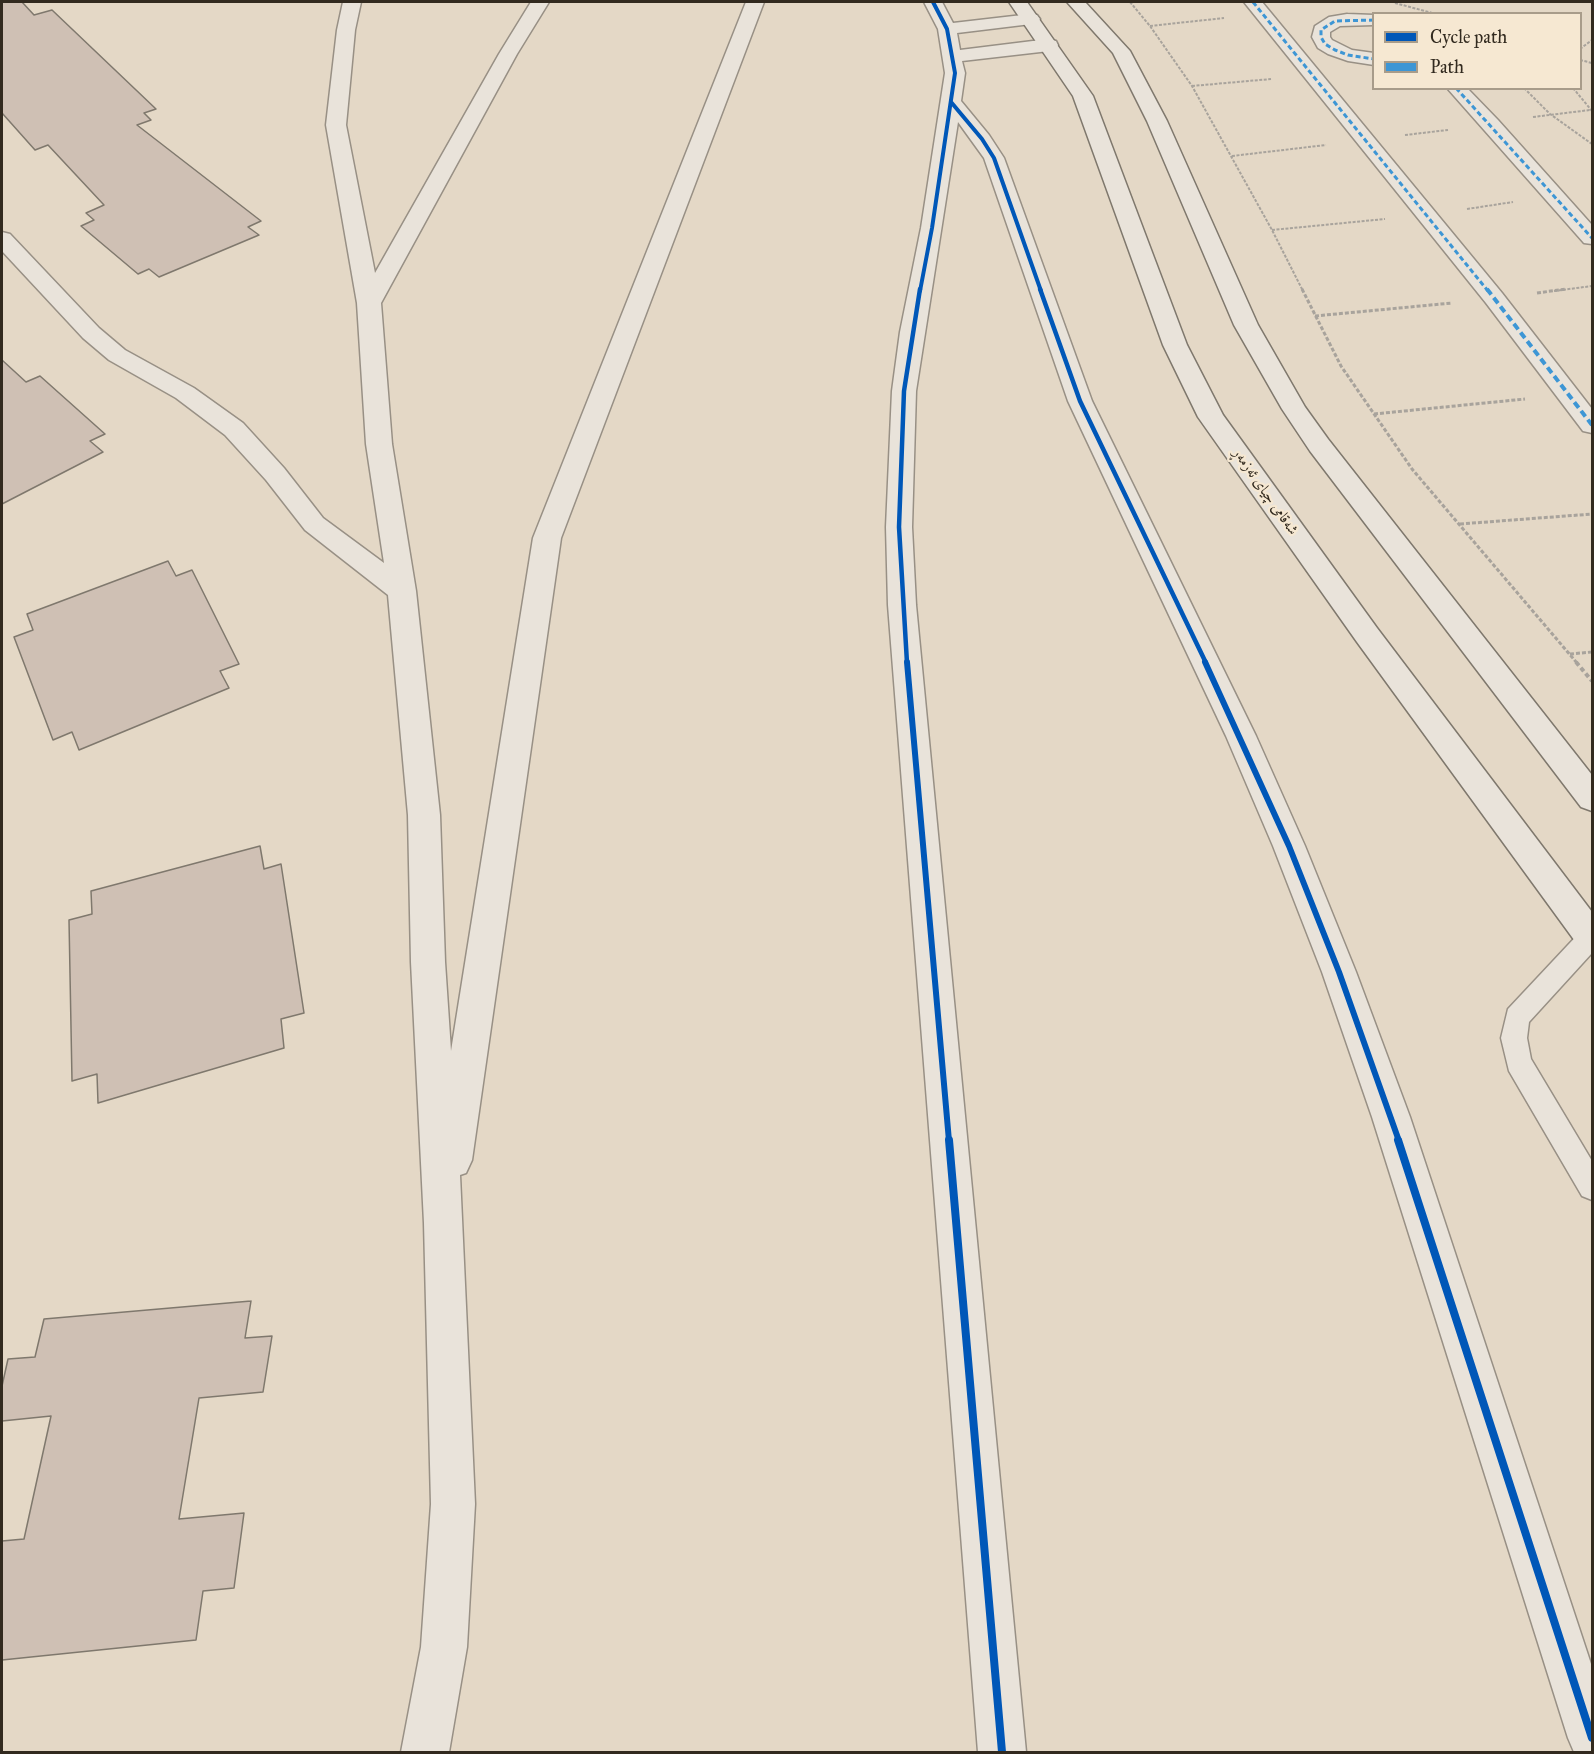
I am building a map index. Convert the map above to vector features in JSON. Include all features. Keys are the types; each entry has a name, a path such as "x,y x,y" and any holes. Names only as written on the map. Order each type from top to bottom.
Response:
{"street":[{"path":"352,2 346,30 336,125 369,303 379,444 402,591 424,815 428,962 444,1223 453,1504 444,1647 425,1752"},
{"path":"369,303 507,54 540,2"},
{"path":"444,1223 547,538 755,2"},
{"path":"1076,2 1121,51 1157,121 1246,326 1294,409 1319,445 1593,798"},
{"path":"1258,8 1494,298 1593,425"},
{"path":"945,29 1024,10"},
{"name":"شەقامی چیای ئەزمەڕ","path":"1024,10 1083,96 1175,345 1211,417 1367,635 1592,937"},
{"path":"1372,20 1335,21 1321,30 1320,37 1325,44 1335,50 1348,55 1372,59"},
{"path":"945,29 1049,45"},
{"path":"945,29 955,73 932,228 912,332 904,391 899,527 902,605 1002,1752"},
{"path":"1458,90 1593,238"},
{"path":"951,102 968,120 994,158 1080,400 1241,736 1289,846 1339,972 1390,1117 1593,1738"},
{"path":"2,239 91,333 117,355 185,393 234,429 275,474 314,524 402,591"}],"lane":[{"path":"1592,937 1517,1017 1514,1038 1518,1062 1593,1186"}],"path":[{"path":"1130,2 1150,26 1192,86 1272,230 1341,366 1373,414 1412,469 1593,681"},
{"path":"1392,2 1429,12"},
{"path":"1150,26 1258,8"},
{"path":"1192,86 1314,75"},
{"path":"1526,90 1550,114 1593,144"},
{"path":"1575,90 1591,111"},
{"path":"1550,114 1591,111"},
{"path":"1373,414 1568,394"},
{"path":"1460,524 1593,514"},
{"path":"1569,654 1593,652"}],"building":[{"path":"2,2 22,2 34,15 52,10 156,109 144,113 151,120 137,125 261,221 248,227 259,235 159,277 149,269 138,274 81,226 94,220 86,213 104,205 48,145 35,150 2,113"},
{"path":"2,360 26,382 40,376 105,434 90,441 103,452 2,504"},
{"path":"168,561 176,576 192,570 239,664 220,671 229,688 79,750 72,732 53,740 14,637 33,630 27,614"},
{"path":"260,846 264,869 281,864 304,1013 281,1019 284,1048 98,1103 97,1074 72,1081 69,920 92,914 91,891"},
{"path":"251,1301 245,1338 272,1336 263,1392 199,1398 179,1519 244,1513 234,1588 203,1591 196,1640 2,1660 2,1541 24,1539 51,1416 2,1421 2,1386 8,1359 35,1357 44,1319"}],"marked path":[{"path":"1253,2 1494,298 1592,425"},
{"path":"1372,20 1335,21 1321,30 1321,37 1325,44 1335,50 1348,55 1372,59"},
{"path":"1458,90 1592,238"}],"cycle path":[{"path":"933,2 947,29 955,73 932,228 912,332 904,391 899,527 902,605 1002,1752"},
{"path":"951,102 982,139 994,158 1080,401 1241,736 1289,846 1339,972 1391,1117 1592,1738"}]}
